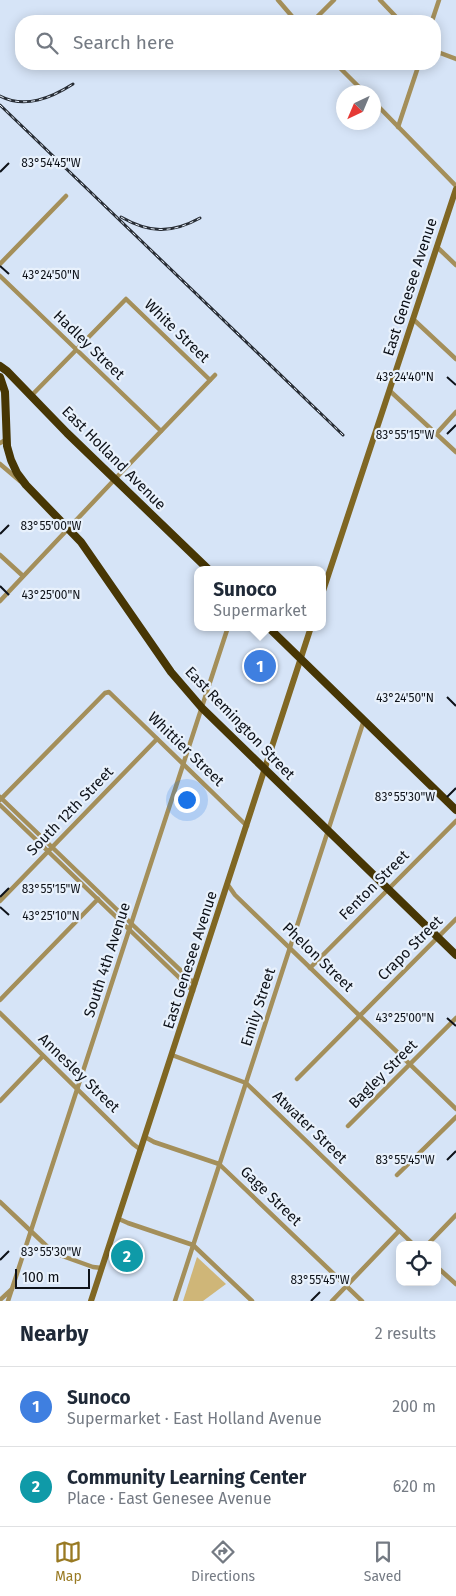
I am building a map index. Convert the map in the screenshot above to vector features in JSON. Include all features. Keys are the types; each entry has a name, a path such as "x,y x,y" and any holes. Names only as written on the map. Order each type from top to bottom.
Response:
{"highway":[{"name":"East Holland Avenue","path":"0,366 205,566"},
{"name":"East Remington Street","path":"0,378 5,392 3,441 14,467 26,485 69,527 98,565 171,672 202,708 456,955"},
{"path":"272,631 456,810"}],"main road":[{"name":"East Genesee Avenue","path":"326,582 456,188"},
{"name":"East Genesee Avenue","path":"91,1301 310,631"}],"street":[{"path":"278,0 291,15"},
{"path":"319,15 334,0"},
{"path":"380,0 394,15"},
{"path":"434,15 439,0"},
{"path":"441,53 456,59"},
{"path":"342,70 357,85"},
{"path":"398,127 417,70"},
{"path":"381,109 456,188"},
{"path":"0,264 66,196"},
{"path":"437,247 456,265"},
{"name":"Hadley Street","path":"0,276 161,431"},
{"name":"White Street","path":"77,350 126,298 210,380"},
{"path":"413,319 456,359"},
{"path":"32,396 77,350"},
{"path":"0,601 216,375"},
{"path":"390,391 456,452"},
{"path":"436,434 456,412"},
{"path":"0,464 26,485"},
{"path":"0,555 23,576"},
{"name":"South 4th Avenue","path":"8,1301 227,631"},
{"name":"Whittier Street","path":"1,798 107,692 112,694 247,826"},
{"name":"Emily Street","path":"175,1301 364,720"},
{"name":"South 12th Street","path":"0,901 157,739"},
{"path":"1,798 195,984"},
{"path":"0,805 193,991"},
{"name":"Fenton Street","path":"310,968 456,821"},
{"name":"Phelon Street","path":"228,886 235,896 456,1109"},
{"path":"0,1000 102,896"},
{"name":"Crapo Street","path":"297,1079 456,919"},
{"name":"Annesley Street","path":"0,1013 141,1150"},
{"name":"Bagley Street","path":"348,1126 456,1018"},
{"name":"Atwater Street","path":"172,1055 246,1083 410,1241"},
{"path":"0,1101 43,1056"},
{"path":"398,1175 456,1117"},
{"name":"Gage Street","path":"145,1137 154,1142 220,1164 362,1301"},
{"path":"0,1203 54,1253 93,1267 102,1268"},
{"path":"431,1241 456,1215"},
{"path":"119,1219 128,1224 193,1245 252,1301"},
{"path":"332,1301 399,1231"},
{"path":"441,1271 456,1284"},
{"path":"0,1300 12,1289"}],"shaded area":[{"path":"197,1257 226,1284 203,1301 183,1301"}],"railway":[{"path":"0,96 9,100 28,102 56,94 73,84"},
{"path":"0,105 343,435"},
{"path":"121,217 141,226 160,230 179,227 200,218"}],"place":[{"name":"Sunoco","path":"260,666"},
{"name":"Community Learning Center","path":"127,1256"}]}
